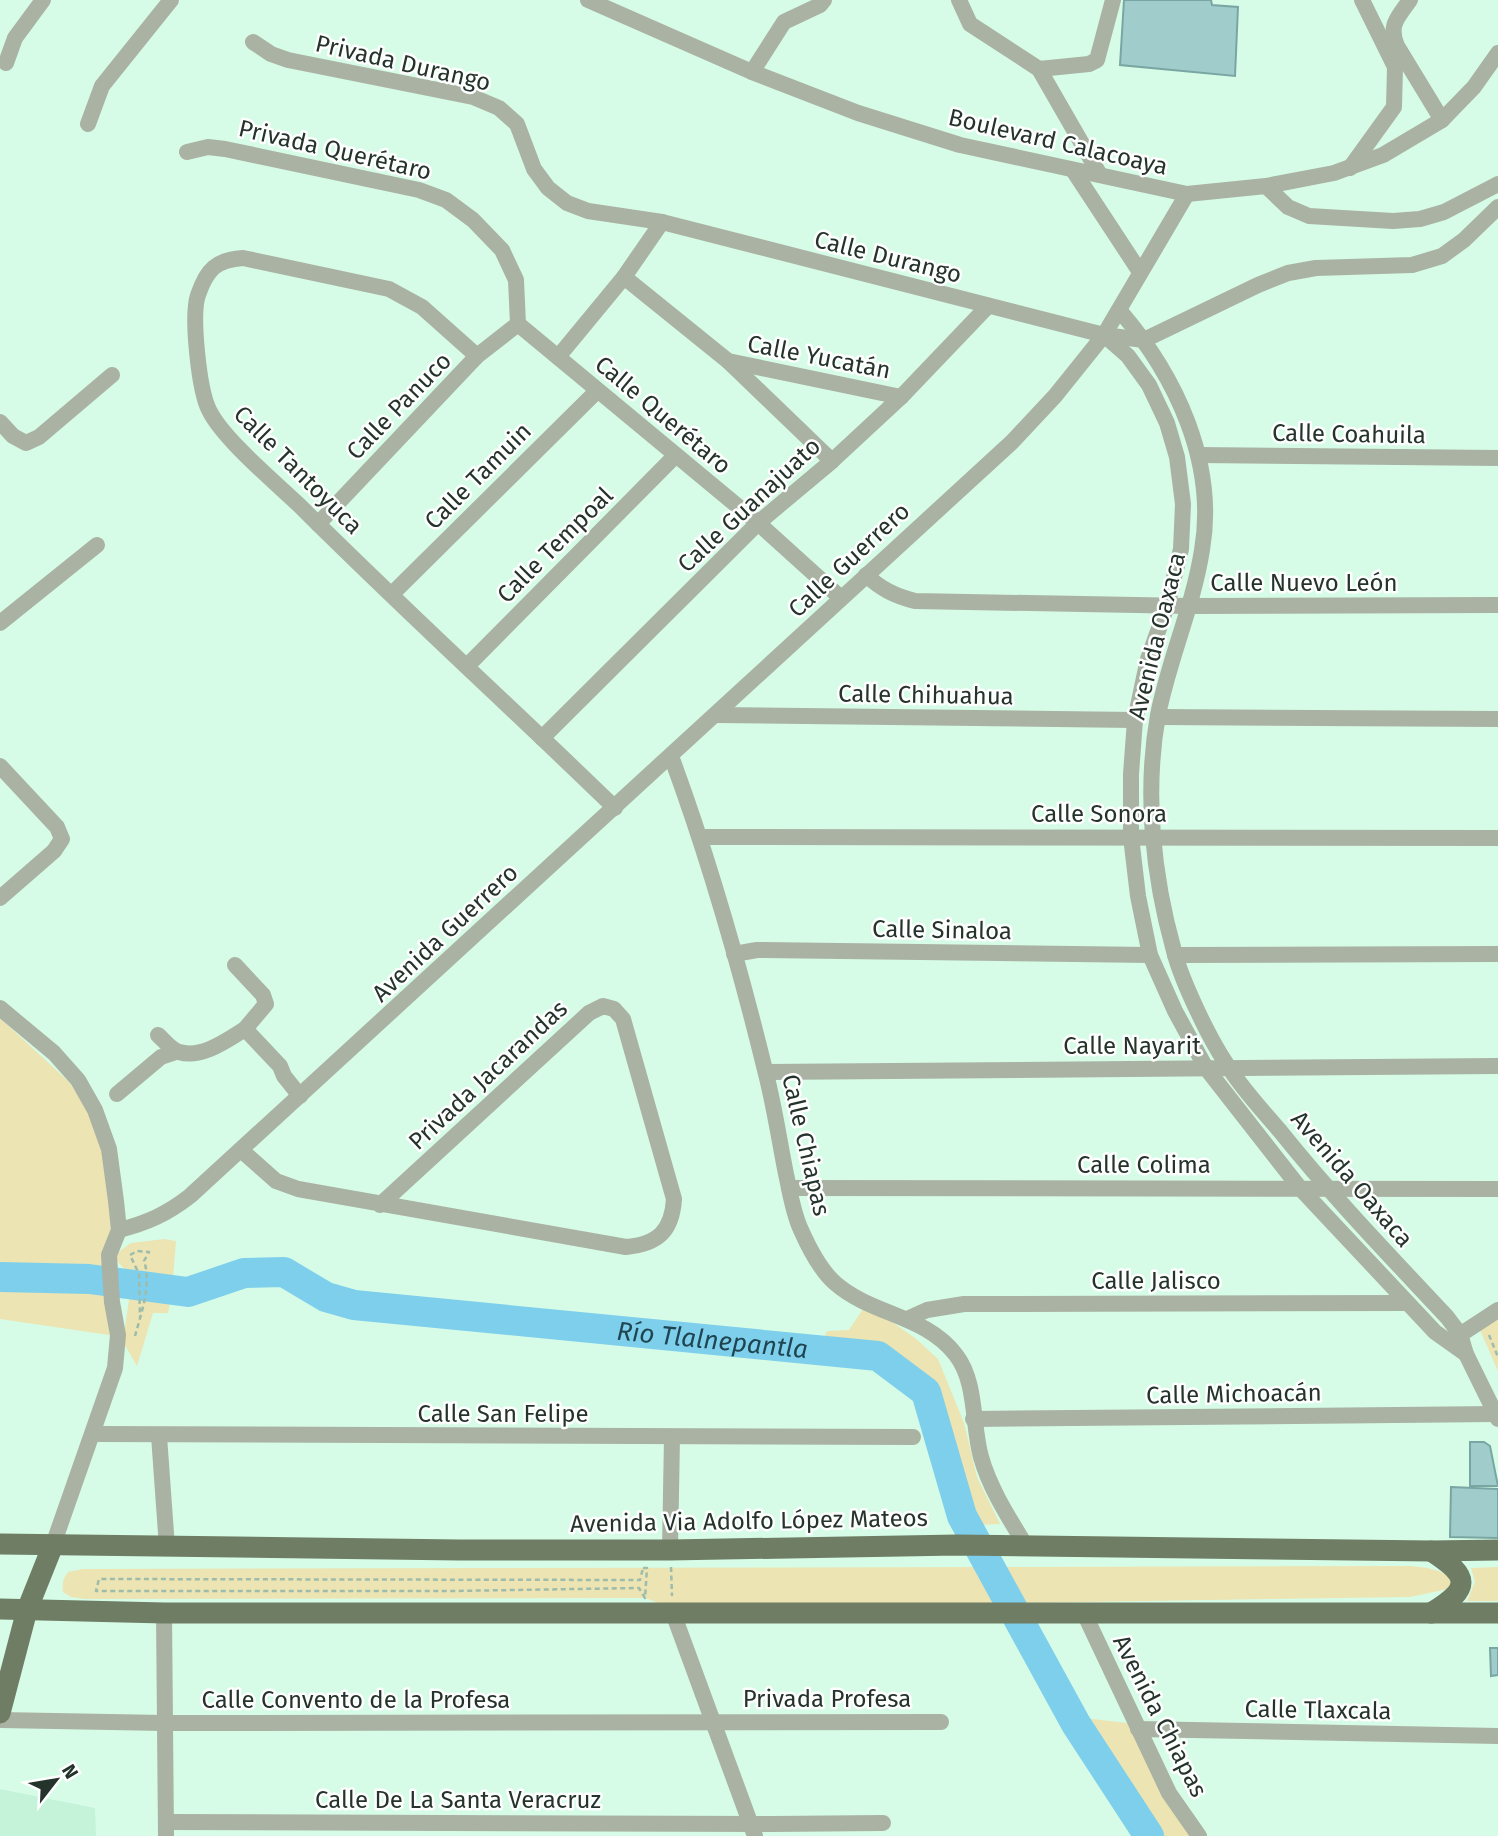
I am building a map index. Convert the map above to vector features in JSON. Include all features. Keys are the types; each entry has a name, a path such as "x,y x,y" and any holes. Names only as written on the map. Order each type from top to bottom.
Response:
{"main road":[{"name":"Avenida Via Adolfo López Mateos","path":"0,1545 670,1550 995,1545 1431,1552 1498,1550"},
{"path":"0,1713 27,1610 54,1545"},
{"path":"1431,1552 1452,1565 1460,1573 1462,1581 1456,1595 1431,1613"},
{"path":"0,1609 164,1612 1498,1613"}],"street":[{"path":"6,63 15,38 43,0"},
{"path":"88,124 102,86 170,0"},
{"name":"Boulevard Calacoaya","path":"588,0 617,6 752,72 858,113 960,145 1187,194 1266,186 1335,173 1383,155 1443,120 1474,87 1498,53"},
{"path":"752,72 785,22 820,5 824,0"},
{"path":"959,0 970,24 1039,68 1100,175"},
{"path":"1039,68 1088,64 1097,60 1113,0"},
{"path":"1350,168 1394,107 1395,67 1362,0"},
{"path":"1410,0 1396,20 1392,33 1397,46 1443,120"},
{"name":"Privada Durango","path":"253,42 271,54 288,60 473,97 499,108 517,124 534,169 548,188 567,202 588,211 662,222"},
{"name":"Privada Querétaro","path":"187,152 208,147 225,149 419,190 446,200 473,220 502,250 516,280 518,324"},
{"path":"1073,170 1140,272"},
{"path":"1266,186 1288,207 1309,216 1393,222 1420,219 1444,212 1498,184"},
{"name":"Calle Guerrero","path":"615,808 1012,442 1055,396 1120,311 1187,194"},
{"path":"1104,335 1144,340 1288,273 1316,268 1412,265 1442,256 1464,240 1498,207"},
{"path":"558,357 624,277 662,222"},
{"name":"Calle Durango","path":"662,222 1104,335"},
{"name":"Calle Tantoyuca","path":"477,356 422,307 389,289 243,258 227,259 213,267 203,281 196,302 195,322 206,404 216,422 318,524 615,808"},
{"name":"Calle Yucatán","path":"624,277 728,361 832,461"},
{"name":"Calle Guanajuato","path":"542,738 758,523 832,461 901,397 988,306"},
{"name":"Avenida Oaxaca","path":"1120,311 1144,340 1184,413 1199,455 1204,500 1202,549 1189,606 1170,662 1158,717 1153,775 1153,837 1160,894 1175,955 1199,1012 1229,1069 1326,1188 1447,1317 1454,1339"},
{"name":"Calle Panuco","path":"318,524 477,356 518,324"},
{"name":"Calle Querétaro","path":"518,324 758,523 841,598"},
{"name":"Avenida Oaxaca","path":"1104,335 1128,356 1149,386 1167,423 1177,457 1183,504 1181,549 1167,606 1148,659 1135,720 1131,774 1131,837 1138,896 1150,955 1206,1068 1299,1187 1406,1303 1454,1339 1466,1354 1497,1417"},
{"name":"Calle Yucatán","path":"728,361 901,397"},
{"path":"0,422 13,436 26,443 39,437 112,375"},
{"name":"Calle Tamuin","path":"392,594 597,391"},
{"name":"Calle Coahuila","path":"1199,455 1498,458"},
{"name":"Calle Tempoal","path":"467,666 675,456"},
{"path":"0,623 97,545"},
{"name":"Calle Nuevo León","path":"866,575 881,589 915,601 1167,606 1498,605"},
{"name":"Calle Chihuahua","path":"715,715 1135,720"},
{"path":"1158,717 1498,719"},
{"name":"Calle Chiapas","path":"671,756 701,837 734,954 766,1072 799,1226 814,1256 834,1283 860,1301 907,1319 939,1336 958,1356 968,1380 981,1457 990,1484 1026,1546"},
{"path":"0,766 57,827 62,839 54,851 1,897"},
{"name":"Avenida Guerrero","path":"119,1230 148,1223 170,1212 242,1150 615,808"},
{"name":"Calle Sonora","path":"701,837 1498,838"},
{"name":"Calle Sinaloa","path":"734,954 757,950 1150,955"},
{"path":"1175,955 1498,954"},
{"path":"117,1094 161,1057 176,1052 192,1054 211,1048 245,1029 266,1004 263,995 235,965"},
{"name":"Privada Jacarandas","path":"242,1150 276,1181 298,1189 380,1205 626,1247 642,1246 657,1239 667,1227 673,1214 674,1199 623,1019 614,1009 603,1006 589,1013 380,1205"},
{"path":"0,1008 54,1053 78,1080 95,1110 109,1149 119,1230 109,1255 118,1351 115,1368 54,1545"},
{"path":"245,1029 280,1066 284,1076 304,1093"},
{"path":"158,1035 176,1052"},
{"name":"Calle Nayarit","path":"766,1072 1498,1066"},
{"name":"Calle Colima","path":"789,1188 1498,1189"},
{"name":"Calle Jalisco","path":"907,1319 927,1310 964,1304 1406,1303"},
{"path":"1454,1339 1498,1310"},
{"name":"Calle Michoacán","path":"973,1419 1497,1417"},
{"name":"Calle San Felipe","path":"94,1434 913,1437"},
{"path":"159,1436 167,1548"},
{"path":"670,1550 672,1437"},
{"path":"164,1612 166,1829"},
{"path":"673,1613 752,1830"},
{"name":"Avenida Chiapas","path":"1084,1613 1169,1793 1199,1836"},
{"name":"Calle Convento de la Profesa","path":"0,1720 164,1723 713,1722"},
{"name":"Privada Profesa","path":"713,1722 941,1722"},
{"name":"Calle Tlaxcala","path":"1138,1729 1498,1736"},
{"name":"Calle De La Santa Veracruz","path":"166,1829 752,1830 883,1823"}],"path":[{"path":"133,1342 140,1317 145,1296 147,1270 144,1261 149,1252 137,1251 130,1255 139,1274 140,1317"},
{"path":"1488,1334 1498,1357"},
{"path":"670,1550 673,1613"},
{"path":"643,1568 647,1568 645,1598 639,1588 96,1591 99,1579 640,1580 643,1568"}],"shaded area":[{"path":"0,1018 69,1082 90,1113 105,1151 111,1201 116,1336 0,1319"},
{"path":"164,1239 176,1241 168,1313 153,1313 137,1366 123,1342 132,1278 113,1256 131,1243"},
{"path":"863,1309 879,1313 915,1338 938,1359 964,1423 977,1477 1000,1524 978,1525 972,1516 930,1382 890,1353 824,1338 827,1331 849,1330"},
{"path":"1498,1309 1498,1371 1476,1321"},
{"path":"1411,1566 1445,1574 1452,1583 1448,1589 1410,1597 673,1608 645,1598 85,1599 71,1597 63,1592 64,1579 68,1572 83,1569"},
{"path":"1498,1567 1498,1601 1467,1601 1475,1582 1471,1568"},
{"path":"1084,1718 1127,1723 1195,1836 1159,1836"},
{"path":"0,1789 95,1808 96,1836 0,1836"}],"building":[{"path":"1124,0 1211,0 1212,5 1238,7 1235,76 1120,65"},
{"path":"1470,1442 1484,1442 1490,1446 1498,1486 1470,1486"},
{"path":"1451,1487 1498,1489 1498,1538 1450,1537"},
{"path":"1490,1648 1498,1648 1498,1675 1491,1676"}],"waterway":[{"name":"Río Tlalnepantla","path":"0,1277 89,1279 188,1292 244,1273 284,1272 326,1297 354,1305 878,1356 926,1392 962,1516 1076,1724 1149,1836"}]}
